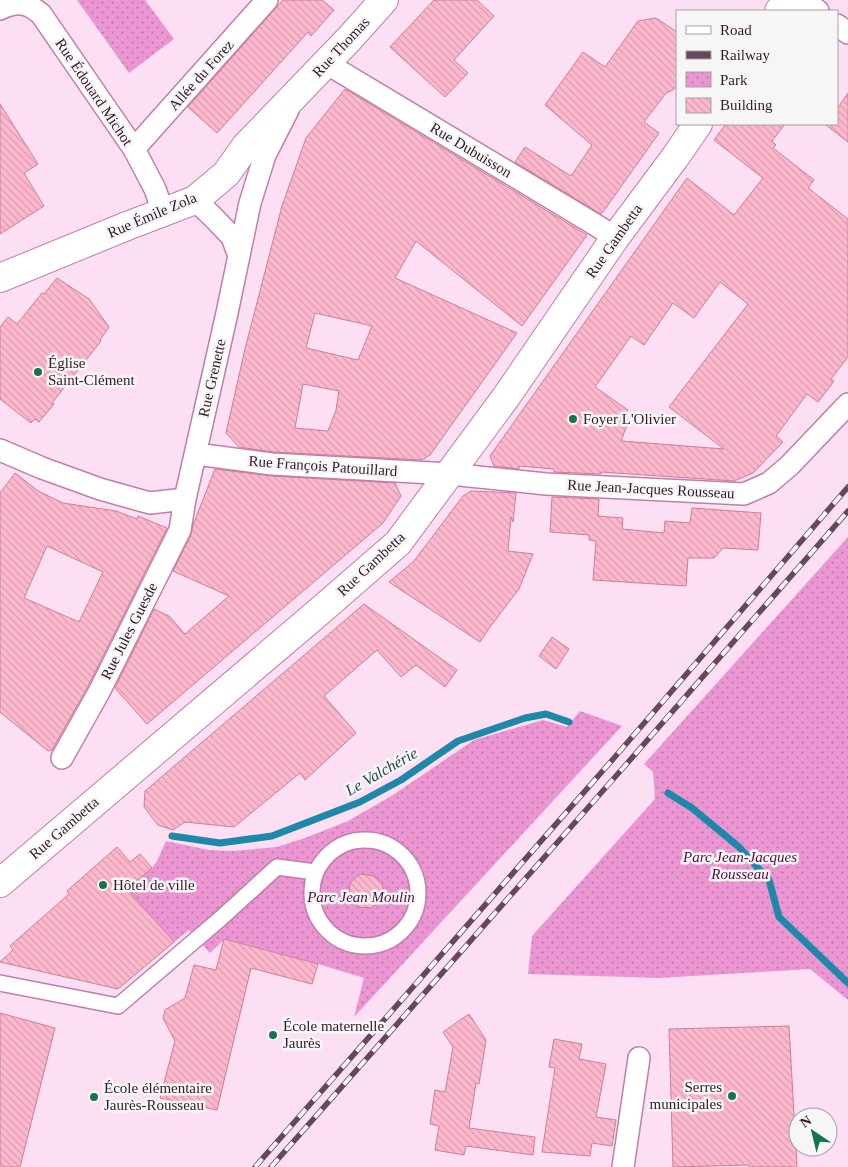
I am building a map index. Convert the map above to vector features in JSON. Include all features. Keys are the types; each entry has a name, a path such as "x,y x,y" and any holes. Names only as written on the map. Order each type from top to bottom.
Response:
{"main road":[{"name":"Rue Thomas","path":"297,93 384,0"},
{"path":"780,10 789,0"},
{"name":"Rue Émile Zola","path":"0,278 195,200 226,174 246,146 297,93"},
{"name":"Rue Gambetta","path":"0,883 322,610 398,543 506,398 615,238 697,125"}],"street":[{"name":"Allée du Forez","path":"134,149 267,0"},
{"path":"803,0 817,10"},
{"name":"Rue Édouard Michot","path":"0,9 14,4 26,5 41,14 134,149 155,189 163,212"},
{"name":"Rue Dubuisson","path":"326,64 615,238"},
{"name":"Rue Grenette","path":"185,500 250,203 265,155 297,93"},
{"path":"195,200 232,237 239,256"},
{"name":"Rue Jean-Jacques Rousseau","path":"450,474 546,484 744,494 769,483 783,471 848,404"},
{"path":"0,450 42,468 100,489 150,503 185,500"},
{"name":"Rue François Patouillard","path":"196,454 272,464 450,474"},
{"name":"Rue Jules Guesde","path":"62,758 99,692 180,530 185,500"},
{"path":"356,840 374,840 391,846 405,858 414,872 418,888 417,905 410,921 399,934 384,942 368,946 351,945 336,938 323,926 315,914 312,901 312,886 315,872 325,857 339,846 356,840"},
{"path":"0,983 118,1006 220,919 276,867 315,872"},
{"path":"623,1167 639,1058"}],"green space":[{"path":"77,0 145,0 174,39 129,73"},
{"name":"Parc Jean-Jacques Rousseau","path":"848,537 848,1000 810,969 660,978 528,974 532,936 655,799 653,772 644,764"},
{"name":"Parc Jean Moulin","path":"580,711 622,726 354,1017 364,978 225,939 210,953 189,930 174,942 127,889 152,868 166,841 209,850 233,851 277,847 348,821 393,795 474,740 543,720 567,727"}],"building":[{"path":"283,0 322,0 334,10 311,36 308,32 217,133 188,107"},
{"path":"434,0 477,0 494,16 454,60 468,73 445,97 390,47"},
{"path":"656,18 676,31 676,86 666,93 644,122 659,133 601,214 515,162 525,147 571,176 592,145 545,105 583,52 605,67 638,21"},
{"path":"345,89 587,235 522,326 416,241 395,278 517,333 430,455 422,460 273,452 239,447 226,433 245,349 282,206 306,138","holes":["315,313 372,326 358,360 306,348","303,384 339,391 336,410 328,431 295,428"]},
{"path":"848,93 848,142 826,125 838,125 838,108"},
{"path":"0,104 38,164 24,173 44,206 0,234"},
{"path":"725,125 784,125 772,141 776,145 773,148 814,180 808,188 848,219 848,357 831,379 834,381 818,402 807,394 776,436 783,442 753,473 734,481 601,472 601,474 554,472 554,469 519,466 519,469 494,466 490,456 687,178 734,215 763,178 714,140","holes":["720,282 748,304 669,407 724,449 621,441 629,420 623,416 628,410 595,387 631,336 644,345 673,303 694,318"]},
{"name":"Église Saint-Clément","path":"57,278 89,299 109,327 101,341 52,403 54,404 39,422 35,419 31,423 0,399 0,327 8,317 17,324"},
{"path":"215,469 271,476 395,483 401,496 383,523 147,724 115,688 154,609 169,616 185,634 229,596 173,571 191,535 193,525"},
{"path":"15,473 38,491 63,503 116,511 137,519 138,516 167,528 88,686 52,750 48,751 0,712 0,493","holes":["47,546 103,572 79,622 24,598"]},
{"path":"471,491 516,493 513,522 511,517 508,551 533,554 519,589 480,642 389,582 414,561 463,496"},
{"path":"552,497 599,499 598,516 623,518 622,529 664,533 665,521 690,523 692,508 761,513 758,550 723,548 714,558 688,558 686,586 593,580 596,541 589,540 589,535 550,532"},
{"path":"364,604 457,670 445,687 416,665 401,677 377,650 324,696 356,733 305,780 300,773 234,827 185,822 173,830 158,825 144,807 145,791"},
{"path":"552,637 569,649 556,669 539,656"},
{"path":"117,847 130,862 140,854 152,868 127,889 174,942 118,989 0,962 13,950 10,946 69,894 67,891"},
{"path":"360,874 375,876 383,885 381,899 372,908 358,907 349,896 350,883"},
{"path":"224,939 318,964 312,984 251,968 217,1110 160,1098 175,1041 163,1018 165,1010 185,998 194,965 216,970"},
{"path":"0,1013 55,1028 20,1167 0,1167"},
{"path":"469,1014 486,1040 479,1084 476,1083 469,1128 535,1137 533,1155 466,1146 464,1155 435,1150 439,1126 430,1124 435,1090 445,1092 453,1047 443,1032"},
{"name":"Serres municipales","path":"789,1026 794,1107 788,1107 788,1157 796,1157 797,1167 749,1167 749,1165 673,1167 669,1029"},
{"path":"554,1039 582,1044 579,1059 606,1064 596,1117 616,1120 612,1146 592,1143 590,1156 542,1152 555,1068 549,1067"}],"waterway":[{"name":"Le Valchérie","path":"172,836 220,843 272,836 360,802 401,780 458,741 525,718 546,714 569,722"},
{"name":"Le Valchérie","path":"668,793 692,808 739,847 769,880 779,917 848,983"}],"railway":[{"path":"255,1167 614,758 848,487"},
{"path":"271,1167 848,511"}],"place":[{"name":"Église Saint-Clément","path":"38,372"},
{"name":"Foyer L'Olivier","path":"573,419"},
{"name":"Hôtel de ville","path":"103,885"},
{"name":"École maternelle Jaurès","path":"273,1035"},
{"name":"Serres municipales","path":"732,1096"},
{"name":"École élémentaire Jaurès-Rousseau","path":"94,1097"}]}
